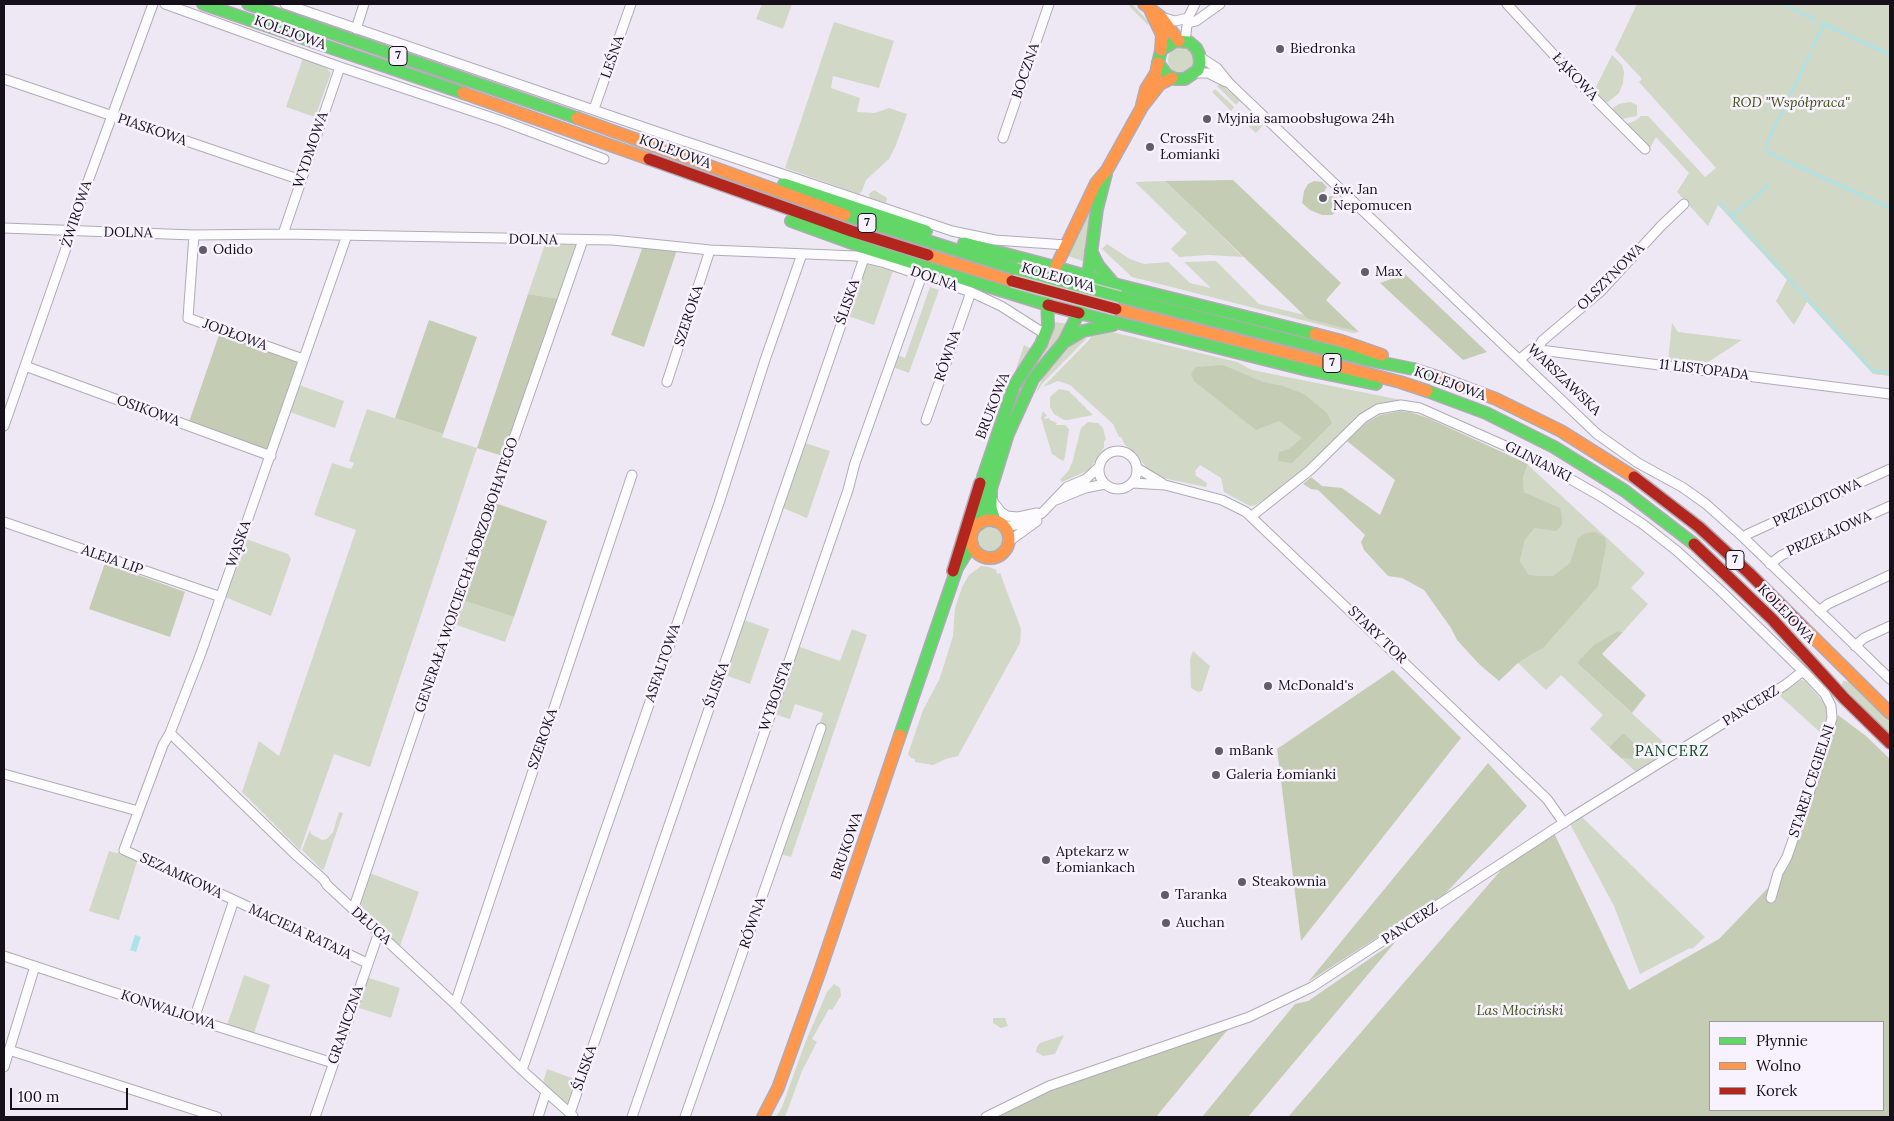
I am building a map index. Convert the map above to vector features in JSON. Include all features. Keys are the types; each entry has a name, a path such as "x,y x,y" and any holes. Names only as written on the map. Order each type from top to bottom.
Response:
{"main road":[{"name":"KOLEJOWA","path":"203,4 516,111 851,231 1012,281 1400,382 1469,406 1541,439 1609,480 1679,532 1755,602 1836,689 1890,743"},
{"name":"KOLEJOWA","path":"248,4 481,84 856,219 1016,269 1364,359 1414,369 1460,385 1534,417 1592,449 1642,482 1679,510 1722,548 1890,713"},
{"path":"1056,267 1096,183 1107,170 1142,107 1160,84 1172,78 1185,79 1196,73 1200,63 1200,57 1196,48 1182,41 1161,17 1147,7"},
{"path":"1142,107 1143,96 1156,73 1162,35 1147,7"},
{"path":"1161,50 1168,44 1182,41"},
{"path":"1158,63 1162,70 1172,78"},
{"path":"1088,277 1098,204 1107,170"},
{"path":"719,171 751,176 803,190 971,245 1368,349 1414,369"},
{"path":"726,186 749,202 796,223 980,285 1119,324 1332,376 1388,387 1429,400 1489,423 1541,439"},
{"path":"1091,251 1098,265 1114,284"},
{"name":"BRUKOWA","path":"978,524 983,500 984,477 1014,386 1046,334 1049,318 1048,286 1056,267"},
{"name":"BRUKOWA","path":"1000,524 992,500 991,489 1011,426 1033,378 1064,342 1079,313 1088,277"},
{"path":"1064,342 1083,331 1119,324"},
{"path":"952,582 957,554 976,494 984,477"},
{"path":"988,520 1000,524 1008,533 1008,542 1005,550 999,555 989,558 981,556 974,550 972,531 978,524 988,520"},
{"name":"BRUKOWA","path":"763,1117 778,1088 820,971 957,568 972,544"},
{"name":"BRUKOWA","path":"952,582 969,563 981,556"}],"street":[{"name":"ŻWIROWA","path":"4,426 72,231 73,222 153,4"},
{"name":"KOLEJOWA","path":"165,4 340,67 502,121 604,159"},
{"name":"KOLEJOWA","path":"285,4 966,235 995,240 1066,245"},
{"path":"356,29 364,4"},
{"name":"LEŚNA","path":"594,110 631,4"},
{"name":"BOCZNA","path":"1002,138 1049,4"},
{"path":"1182,41 1195,4"},
{"path":"1161,17 1177,21 1196,21 1220,4"},
{"name":"ŁĄKOWA","path":"1507,4 1588,92 1645,149"},
{"name":"WARSZAWSKA","path":"1200,57 1206,63 1217,68 1230,84 1606,441 1638,463 1692,494 1744,538 1890,679"},
{"name":"WYDMOWA","path":"283,234 340,67"},
{"name":"WARSZAWSKA","path":"1196,73 1208,72 1230,84"},
{"name":"PIASKOWA","path":"4,79 301,180"},
{"name":"OLSZYNOWA","path":"1538,350 1542,341 1601,291 1684,204"},
{"name":"DOLNA","path":"4,228 194,234 283,234 645,242 710,250 864,258 971,292 1001,306 1046,334"},
{"name":"JODŁOWA","path":"194,234 188,318 304,359"},
{"name":"WĄSKA","path":"124,850 221,598 347,236"},
{"name":"GENERAŁA WOJCIECHA BORZOBOHATEGO","path":"353,910 466,576 583,240"},
{"name":"SZEROKA","path":"667,382 710,250"},
{"name":"ASFALTOWA","path":"522,1070 712,522 802,254"},
{"name":"ŚLISKA","path":"572,1115 864,258"},
{"name":"WYBOISTA","path":"632,1117 922,275"},
{"name":"RÓWNA","path":"926,420 971,292"},
{"path":"1520,359 1532,349 1538,350"},
{"name":"11 LISTOPADA","path":"1538,350 1890,394"},
{"name":"OSIKOWA","path":"25,366 271,456"},
{"name":"GLINIANKI","path":"1252,516 1310,470 1370,413 1386,406 1411,406 1503,444 1542,463 1600,496 1644,525 1708,578 1803,671"},
{"path":"1008,542 1036,523 1045,511 1067,486 1086,479 1099,467 1104,457 1113,452 1120,451 1130,455 1135,460 1138,468 1137,474 1133,483 1125,488 1118,490 1105,484 1085,488 1054,501"},
{"path":"1099,467 1100,475 1105,484"},
{"name":"STARY TOR","path":"1138,468 1165,485"},
{"name":"PRZELOTOWA","path":"1744,538 1748,534 1890,469"},
{"name":"SZEROKA","path":"454,1004 632,475"},
{"name":"STARY TOR","path":"1133,483 1165,485 1227,502 1252,516 1547,799 1564,823"},
{"path":"992,500 1001,512 1007,516 1045,511"},
{"name":"PRZEŁAJOWA","path":"1770,564 1782,555 1890,506"},
{"path":"1000,524 1020,524 1045,511"},
{"name":"ALEJA LIP","path":"4,522 221,598"},
{"path":"1819,611 1832,602 1890,574"},
{"path":"1855,646 1864,638 1888,627"},
{"name":"PANCERZ","path":"986,1117 1049,1086 1249,1017 1312,987 1564,823 1785,685 1803,671"},
{"name":"STAREJ CEGIELNI","path":"1771,898 1778,874 1787,858 1832,718 1831,706 1827,697 1803,671"},
{"name":"RÓWNA","path":"684,1117 821,728"},
{"name":"DŁUGA","path":"170,733 296,856 324,880 326,885 379,932 522,1070 572,1115"},
{"path":"4,774 138,811"},
{"name":"SEZAMKOWA","path":"124,850 234,900 194,1019"},
{"name":"MACIEJA RATAJA","path":"234,900 367,963"},
{"name":"GRANICZNA","path":"315,1117 379,932"},
{"name":"KONWALIOWA","path":"4,956 334,1063"},
{"path":"4,1067 35,966"},
{"path":"10,1050 217,1117"},
{"path":"538,1117 546,1092"}],"green space":[{"path":"762,4 792,4 783,29 756,19"},
{"name":"ROD \"Współpraca\"","path":"1637,4 1890,4 1890,376 1873,374 1807,302 1794,325 1776,301 1787,280 1718,205 1708,226 1677,192 1689,173 1656,137 1650,148 1626,124 1635,121 1641,116 1648,116 1705,177 1716,168 1639,82 1642,79 1615,50"},
{"path":"1133,5 1149,22 1148,25 1129,6"},
{"path":"834,22 894,41 879,88 833,76 831,88 860,98 857,112 875,113 889,108 907,114 889,159 866,180 859,194 785,168"},
{"path":"1181,47 1190,51 1194,60 1190,69 1181,73 1172,69 1168,60 1172,51"},
{"path":"1612,55 1622,65 1624,72 1623,83 1619,93 1608,102 1605,102 1594,91"},
{"path":"303,58 325,66 331,73 315,117 286,107"},
{"path":"1221,84 1240,101 1236,105 1217,86"},
{"path":"1215,89 1234,107 1231,111 1212,92"},
{"path":"1630,102 1637,105 1637,116 1621,119 1612,111 1619,104"},
{"path":"1252,114 1264,124 1256,133 1244,122"},
{"path":"1233,180 1341,283 1326,300 1359,332 1308,319 1165,181"},
{"path":"1165,181 1243,257 1208,255 1179,257 1171,249 1187,233 1135,182"},
{"path":"1314,181 1322,182 1327,187 1320,200 1324,201 1330,196 1337,197 1340,209 1332,215 1322,215 1310,210 1302,203 1304,191 1308,184"},
{"path":"874,190 887,198 886,203 870,198 869,194"},
{"path":"1097,193 1086,262 1068,256"},
{"path":"545,244 579,245 560,299 528,294"},
{"path":"1107,244 1130,259 1144,264 1168,262 1190,283 1211,288 1184,262 1216,261 1259,304 1305,315 1309,319 1359,332 1353,333 1132,277 1102,249"},
{"path":"643,246 677,250 644,347 611,335"},
{"path":"866,264 893,271 874,325 848,316"},
{"path":"1405,274 1487,352 1463,360 1380,283"},
{"path":"930,287 939,290 909,373 893,367 897,355 905,358"},
{"path":"528,294 560,299 503,456 477,448"},
{"path":"429,320 477,337 443,434 395,418"},
{"path":"1055,322 1069,324 1033,368 1050,341"},
{"path":"1672,323 1678,332 1742,340 1702,366 1668,361"},
{"path":"1108,331 1237,362 1252,370 1406,401 1382,404 1265,502 1263,500 1256,505 1250,506 1224,492 1221,478 1200,465 1195,471 1195,475 1207,483 1206,487 1167,479 1147,469 1137,454 1125,445 1113,424 1070,385 1058,381 1043,387 1091,336"},
{"path":"219,335 297,362 267,449 189,422"},
{"path":"1088,337 1043,383 1035,394 1043,377 1072,344"},
{"path":"1024,345 1031,349 1013,378"},
{"path":"1223,365 1263,382 1283,386 1304,394 1327,413 1332,423 1292,463 1278,461 1279,452 1289,449 1302,438 1279,421 1256,430 1194,381 1191,374 1196,367"},
{"path":"299,385 344,401 335,428 290,412"},
{"path":"1059,389 1069,391 1093,415 1064,420 1054,414 1050,407 1050,397"},
{"path":"367,409 443,434 442,437 477,448 370,767 334,754 300,850 242,792 259,741 279,756 356,530 314,515 332,463 351,469 354,463 349,461"},
{"path":"1043,411 1047,416 1044,417 1045,419 1049,418 1057,423 1056,425 1065,425 1069,429 1063,461 1052,454 1041,418"},
{"path":"1400,411 1428,418 1528,464 1523,478 1524,492 1560,508 1562,517 1562,525 1556,531 1535,528 1525,540 1520,561 1529,575 1553,576 1570,563 1578,538 1586,533 1596,532 1605,538 1606,546 1598,586 1543,648 1518,663 1499,681 1479,664 1457,640 1451,628 1424,590 1402,578 1388,576 1364,550 1361,542 1365,535 1318,490 1311,489 1303,484 1311,477 1322,486 1342,488 1380,515 1395,480 1347,441 1366,423 1380,415"},
{"path":"1088,422 1098,423 1103,428 1106,440 1104,441 1104,447 1089,470 1062,482 1060,480 1069,470 1073,460 1081,428"},
{"path":"805,443 830,451 807,518 783,508"},
{"path":"1528,465 1645,573 1631,588 1648,604 1623,632 1618,631 1577,663 1672,750 1639,771 1635,771 1621,758 1632,759 1623,733 1609,747 1590,729 1603,715 1561,675 1546,690 1518,663 1543,648 1570,564 1553,576 1529,575 1520,561 1525,540 1535,528 1562,525 1559,508 1524,492 1523,478"},
{"path":"495,503 547,521 514,617 462,600"},
{"path":"990,525 1000,529 1004,539 1000,549 990,553 980,549 976,539 980,529"},
{"path":"246,539 288,554 291,559 271,616 225,597"},
{"path":"105,563 185,592 170,637 89,609"},
{"path":"981,566 996,570 997,574 1000,573 1021,629 1020,643 958,756 933,765 915,762 915,759 911,758 908,754 923,710 939,680 944,665 953,636 955,608 962,587 969,575"},
{"path":"462,600 514,617 505,642 454,624"},
{"path":"744,620 769,629 750,684 725,675"},
{"path":"852,629 867,635 791,857 780,854 823,713 795,704 790,719 774,714 797,646 840,661"},
{"path":"1618,631 1623,632 1602,654 1646,695 1632,713 1577,663 1594,645"},
{"path":"1193,651 1210,666 1202,691 1198,692 1191,688 1190,659"},
{"path":"1393,670 1461,738 1301,941 1277,749"},
{"path":"1801,680 1805,681 1821,699 1829,712 1822,734 1779,695"},
{"path":"1843,681 1850,682 1890,720 1890,737 1842,685"},
{"name":"Las Młociński","path":"1838,715 1866,736 1890,759 1890,1117 1288,1117 1501,870 1554,833 1629,990 1719,939 1788,867"},
{"path":"1623,733 1644,752 1632,759 1621,758 1609,747"},
{"path":"1488,763 1527,806 1445,894 1308,982"},
{"path":"339,812 343,813 324,869 322,870 302,850 310,830 311,834 322,840 327,839 333,832"},
{"path":"1582,817 1705,937 1692,949 1690,948 1640,974 1614,906 1570,824"},
{"path":"109,851 120,852 134,858 137,862 119,920 89,911"},
{"path":"370,873 419,892 400,946 362,909 361,902"},
{"path":"1397,940 1248,1117 1202,1117 1295,1004 1308,1001"},
{"path":"244,975 270,985 254,1033 227,1025"},
{"path":"366,977 400,988 391,1018 356,1007"},
{"path":"834,984 840,988 841,996 832,1010 829,1009 812,1039 817,1042 802,1071 785,1117 776,1117 782,1107 805,1043 827,992"},
{"path":"993,1018 1005,1018 1008,1026 1001,1028 993,1023"},
{"path":"1230,1027 1156,1117 992,1117 1043,1092"},
{"path":"1064,1035 1055,1054 1043,1056 1036,1052 1040,1043"},
{"path":"547,1069 577,1080 569,1105 543,1083"}],"water":[{"path":"135,935 141,937 136,952 130,950"}],"waterway":[{"path":"1783,4 1816,20"},
{"path":"1822,23 1890,55"},
{"path":"1812,49 1824,23"},
{"path":"1790,95 1810,54"},
{"path":"1767,142 1788,100"},
{"path":"1766,146 1769,153 1890,208"},
{"path":"1732,216 1769,185"},
{"path":"1719,202 1872,370 1890,373"}],"traffic: fast":[{"path":"203,4 463,93"},
{"path":"248,4 577,118"},
{"path":"1175,41 1189,42 1196,48 1199,54 1200,63 1198,70 1185,79 1175,79 1167,75 1158,63 1161,50 1175,41"},
{"path":"995,521 991,508 991,489 1008,434 1033,379 1064,342 1082,306 1087,284 1097,209 1106,174"},
{"path":"784,184 926,231"},
{"path":"845,215 1016,269"},
{"path":"791,221 871,250 1048,305"},
{"path":"964,243 1055,267"},
{"path":"1091,251 1098,265 1114,284"},
{"path":"1055,267 1114,284 1315,334"},
{"path":"1016,269 1120,297"},
{"path":"979,524 983,500 983,477 1014,386 1041,344 1048,326 1047,297"},
{"path":"1120,297 1364,359 1413,369 1443,379"},
{"path":"1079,313 1307,370 1376,384"},
{"path":"1064,342 1083,331 1113,325"},
{"path":"1427,391 1486,413 1554,447 1625,491 1694,544"},
{"path":"900,735 957,568 972,544"}],"traffic: slow":[{"path":"1144,4 1161,17 1179,41"},
{"path":"1151,12 1162,35 1161,50"},
{"path":"1142,105 1146,89 1156,73 1158,63"},
{"path":"1052,275 1096,183 1107,170 1142,107 1160,84 1172,78"},
{"path":"463,93 649,159"},
{"path":"577,118 845,215"},
{"path":"928,255 1012,281"},
{"path":"1116,309 1400,382 1427,391"},
{"path":"1315,334 1382,355"},
{"path":"1443,379 1496,399 1561,431 1634,477"},
{"path":"990,520 1003,526 1009,539 1003,552 990,558 977,552 971,539 977,526 990,520"},
{"path":"1803,627 1890,713"},
{"path":"763,1117 778,1088 820,971 900,735"}],"traffic: jam":[{"path":"649,159 851,231 928,255"},
{"path":"1012,281 1116,309"},
{"path":"1048,305 1079,313"},
{"path":"1634,477 1699,527 1803,627"},
{"path":"953,571 980,483"},
{"path":"1694,544 1772,619 1844,698 1890,743"}],"place":[{"name":"Biedronka","path":"1280,49"},
{"name":"Myjnia samoobsługowa 24h","path":"1207,119"},
{"name":"CrossFit Łomianki","path":"1150,147"},
{"name":"św. Jan Nepomucen","path":"1323,198"},
{"name":"Odido","path":"203,250"},
{"name":"Max","path":"1365,272"},
{"name":"McDonald's","path":"1268,686"},
{"name":"mBank","path":"1219,751"},
{"name":"Galeria Łomianki","path":"1216,775"},
{"name":"Aptekarz w Łomiankach","path":"1046,860"},
{"name":"Steakownia","path":"1242,882"},
{"name":"Taranka","path":"1165,895"},
{"name":"Auchan","path":"1166,923"}],"district":[{"name":"PANCERZ","path":"1672,752"}]}
